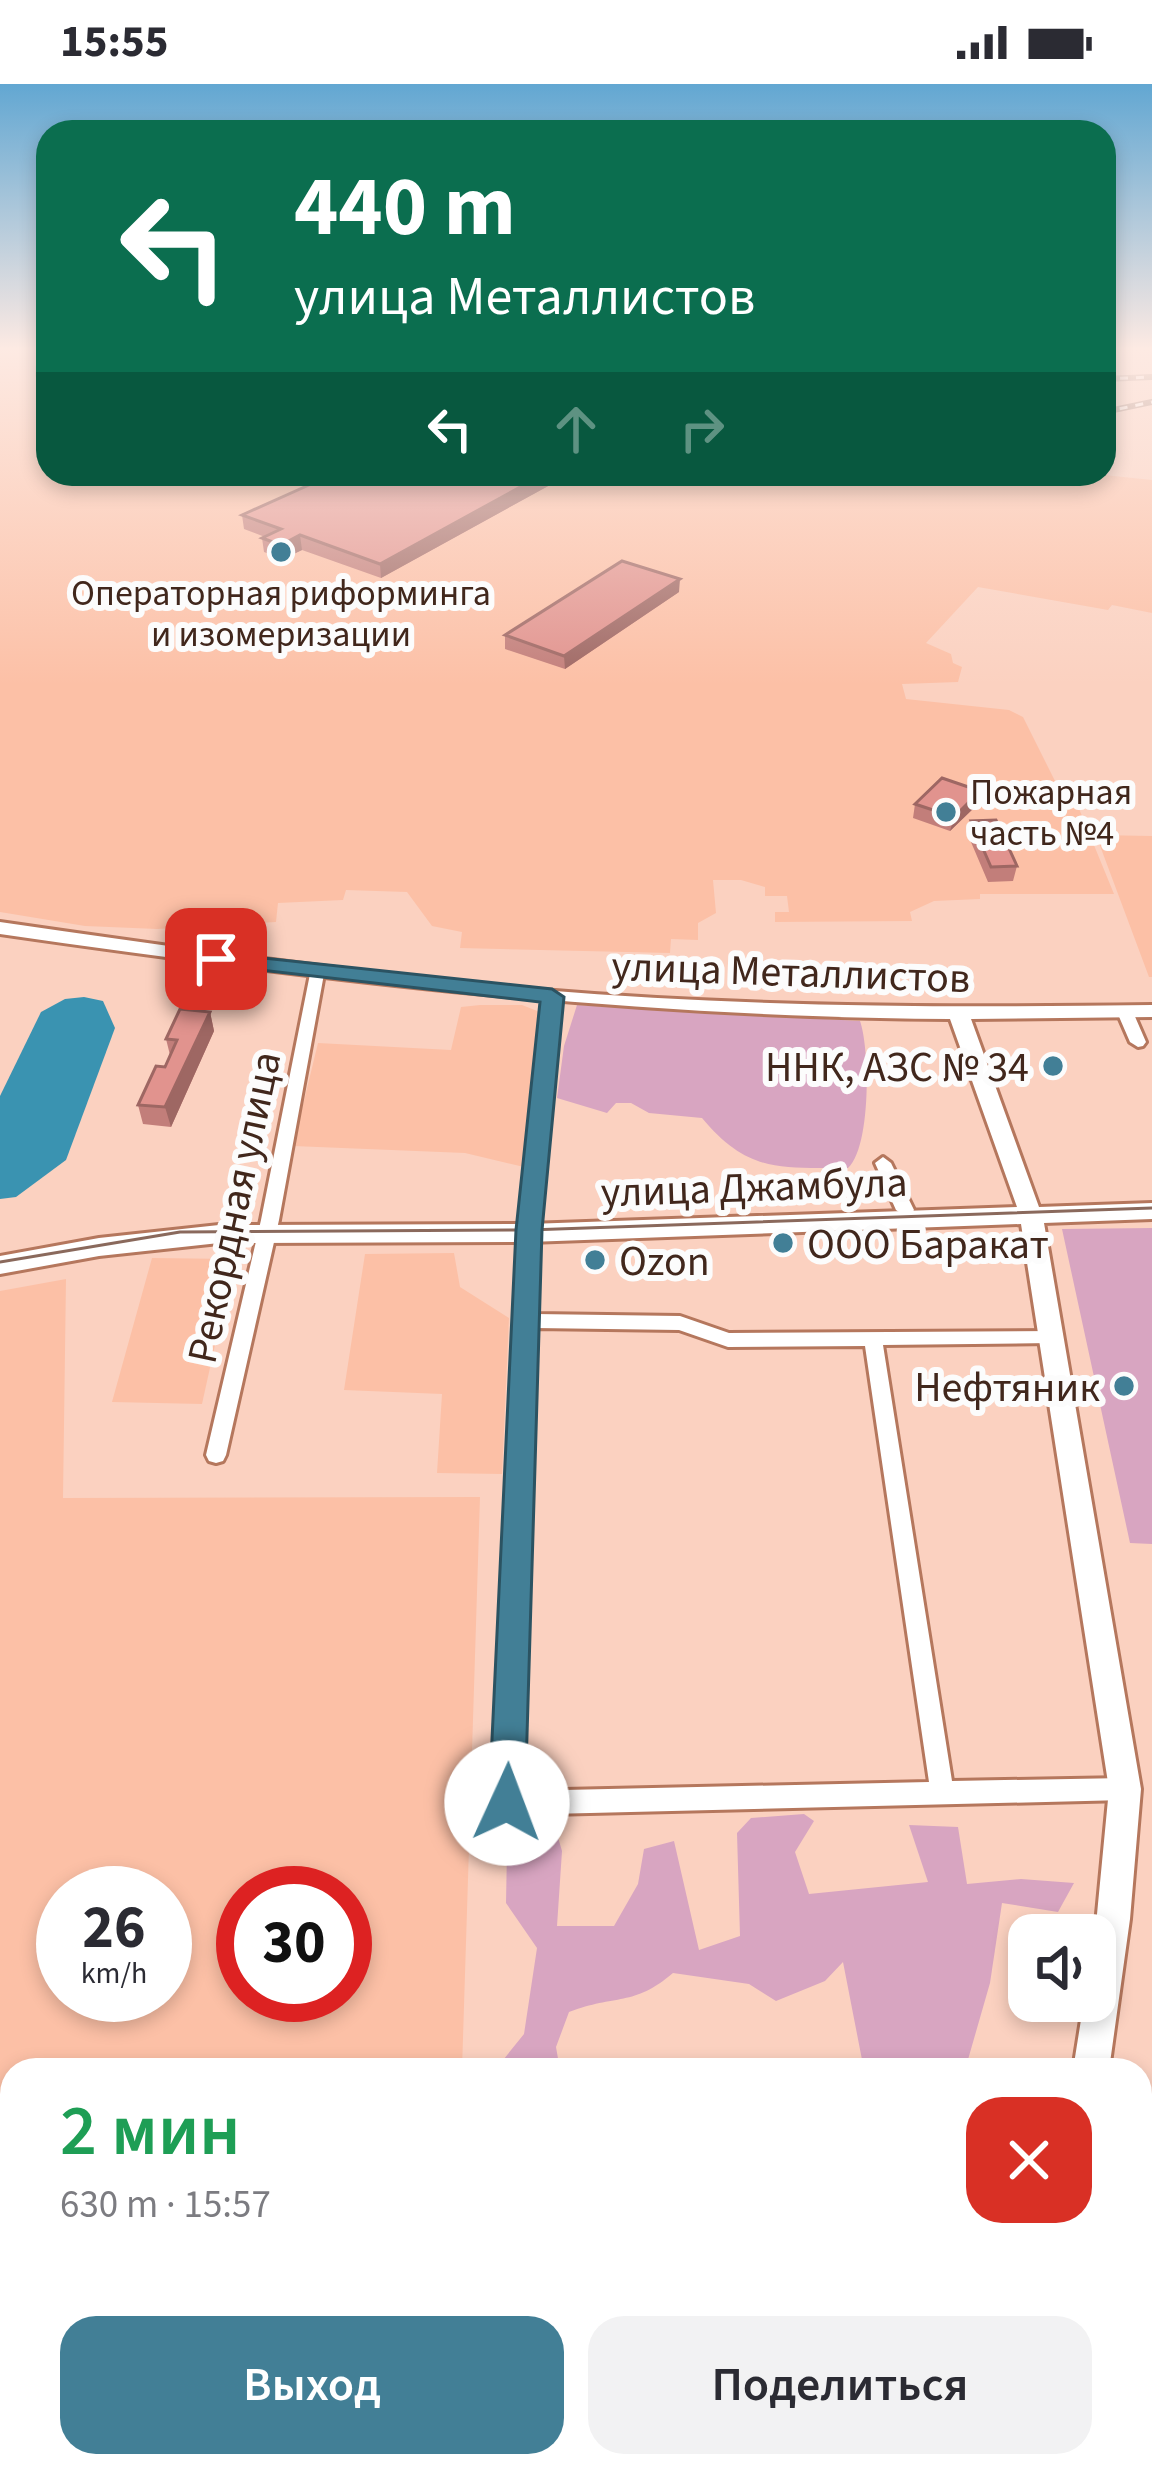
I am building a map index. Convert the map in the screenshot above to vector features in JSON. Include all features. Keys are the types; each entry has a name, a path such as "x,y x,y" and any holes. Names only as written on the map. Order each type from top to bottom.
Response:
{"street":[{"name":"улица Металлистов","path":"0,928 317,974 552,997 802,1012 1152,1011"},
{"name":"Рекордная улица","path":"216,1455 268,1227 317,974"},
{"path":"552,997 530,1227 507,1803 1125,1789"},
{"path":"1125,1012 1138,1042"},
{"path":"959,1015 1030,1209 1125,1789 1114,1919 1093,2058"},
{"path":"883,1163 905,1210"},
{"name":"улица Джамбула","path":"0,1250 149,1225 530,1227 1030,1209 1152,1199"},
{"name":"улица Джамбула","path":"530,1227 905,1210 1152,1210"},
{"name":"улица Джамбула","path":"0,1265 178,1236 268,1227"},
{"path":"526,1321 680,1323 728,1340 1051,1336"},
{"path":"873,1338 942,1793"}],"shaded area":[{"path":"0,462 36,462 36,486 1116,486 1116,476 1152,480 1152,613 978,587 926,643 951,654 953,663 962,667 958,682 902,684 906,699 1009,710 1023,717 1061,793 1073,794 1114,894 980,894 980,899 934,901 910,912 912,921 775,922 775,912 789,912 787,896 765,896 765,887 741,880 713,880 716,913 698,923 698,940 671,939 670,953 460,948 462,932 432,926 407,892 346,890 343,900 278,903 276,922 157,929 85,926 0,912"},
{"path":"1096,835 1152,836 1152,977 1149,977"},
{"path":"522,1005 545,1014 532,1146 524,1167 465,1153 293,1146 318,1043 451,1050 461,1007"},
{"path":"577,1005 860,1021 866,1097 856,1157 848,1168 767,1164 735,1149 702,1118 649,1113 631,1103 616,1103 607,1113 557,1098 564,1046"},
{"name":"Нефтяник","path":"1152,1228 1152,1544 1130,1543 1062,1229"},
{"path":"454,1253 460,1287 509,1318 502,1474 437,1473 442,1394 344,1390 365,1254"},
{"path":"152,1258 234,1259 202,1404 112,1402"},
{"path":"66,1279 63,1498 480,1497 462,2058 0,2058 0,1291"},
{"path":"804,1814 814,1821 795,1852 809,1894 928,1882 909,1825 958,1827 967,1884 1021,1879 1074,1883 1058,1912 1002,1903 990,1983 968,2058 862,2058 843,1962 825,1981 776,2001 749,1984 673,1973 635,1996 569,2012 556,2047 558,2058 505,2058 524,2034 537,1948 506,1903 507,1850 532,1820 552,1817 562,1851 557,1926 614,1926 638,1884 644,1849 674,1841 699,1950 740,1936 737,1833 751,1818"}],"water":[{"path":"65,999 103,1001 115,1028 66,1160 16,1197 0,1199 0,1096 41,1012"}],"building":[{"path":"307,486 522,486 380,564 300,535 281,545 262,538 281,529 242,515"},
{"path":"622,561 680,579 564,656 505,635"},
{"path":"942,778 980,791 954,817 915,804"},
{"path":"996,820 1017,866 991,867 971,821"},
{"path":"180,1009 210,1012 165,1107 138,1105 156,1066 165,1067 177,1040 166,1039"}],"tram line":[{"path":"0,1262 180,1232 529,1230 1152,1208"}],"place":[{"name":"Операторная риформинга и изомеризации","path":"281,552"},
{"name":"Пожарная часть №4","path":"946,812"},
{"name":"ННК, АЗС № 34","path":"1053,1066"},
{"name":"ООО Баракат","path":"783,1243"},
{"name":"Ozon","path":"595,1260"},
{"name":"Нефтяник","path":"1124,1386"}],"route":[{"path":"216,959 552,997 529,1230 507,1803"}]}
